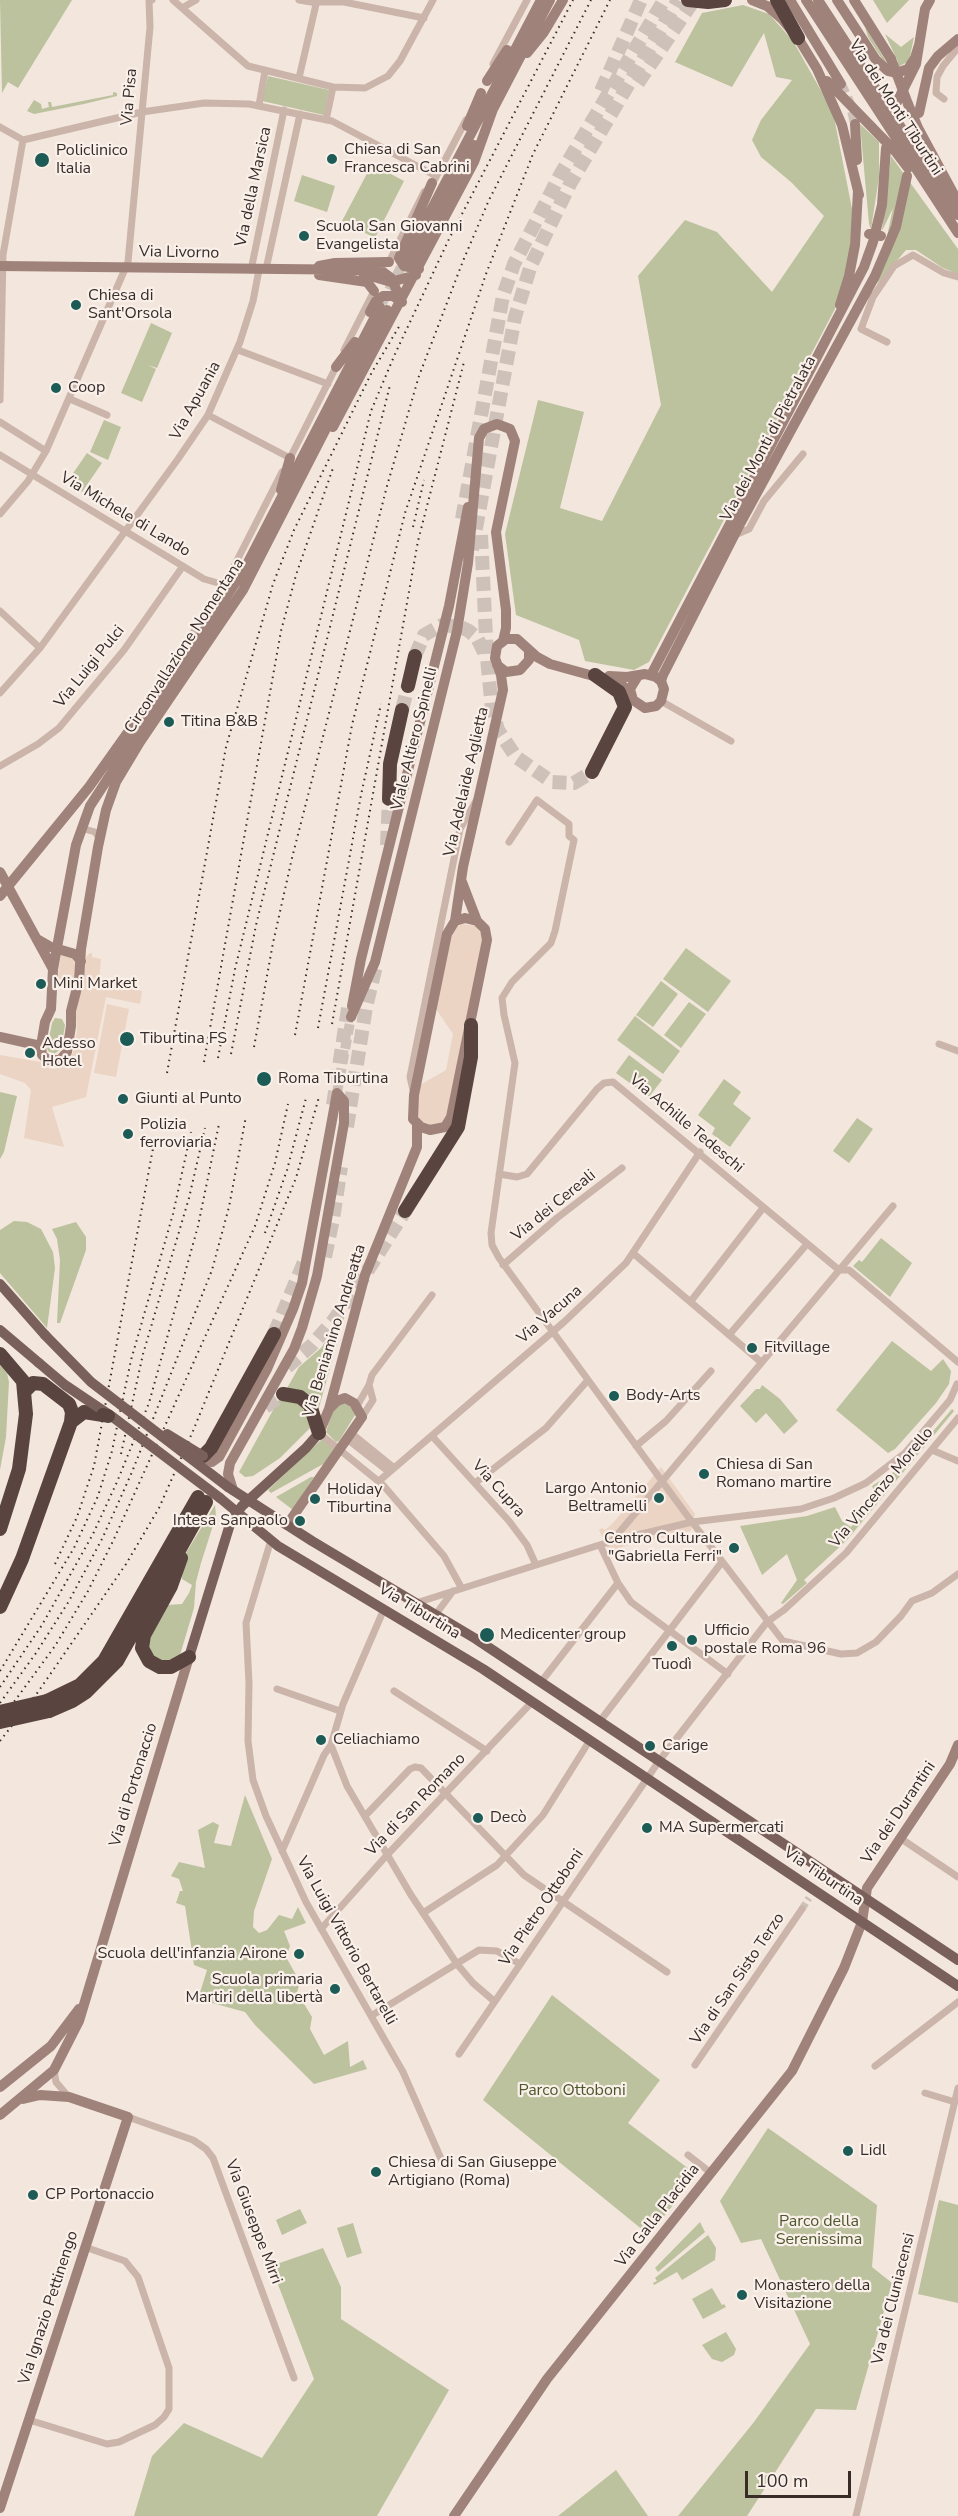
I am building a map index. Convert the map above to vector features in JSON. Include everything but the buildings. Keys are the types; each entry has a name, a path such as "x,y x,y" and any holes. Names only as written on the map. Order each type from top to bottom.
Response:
{"highway":[{"path":"687,0 708,2 725,0"},
{"path":"777,0 798,38"},
{"path":"408,686 415,656"},
{"path":"592,772 626,706 619,692 595,675"},
{"path":"389,799 390,764 402,710"},
{"path":"405,1211 458,1127 471,1057 471,1024"},
{"path":"211,1453 274,1334"},
{"path":"0,1354 29,1387 21,1463 0,1529"},
{"path":"0,1607 22,1558 71,1422 70,1407 44,1384 29,1387"},
{"path":"278,1391 300,1397 310,1405 319,1433"},
{"path":"71,1422 84,1412 108,1416"},
{"path":"0,1712 48,1706 80,1685 104,1661 202,1499 185,1538 126,1646 110,1670 77,1698 0,1722"},
{"path":"185,1538 174,1581 146,1631 142,1645 149,1661 160,1667 174,1666 189,1657"}],"main road":[{"name":"Via Tiburtina","path":"0,1284 83,1375 230,1487 287,1525 436,1614 541,1682 958,1959"},
{"name":"Via Tiburtina","path":"0,1330 65,1385 220,1498 271,1540 452,1648 647,1778 812,1894 862,1922 958,1986"},
{"path":"138,1418 211,1453"},
{"name":"Via Beniamino Andreatta","path":"249,1499 306,1448 319,1433"},
{"path":"236,1513 249,1499"},
{"name":"Via di Portonaccio","path":"189,1657 227,1528 236,1513"}],"street":[{"name":"Via Pisa","path":"0,514 14,500 46,451 126,267 150,27 150,0"},
{"path":"173,0 243,63 265,71 333,87 365,88 386,78 399,64 433,0"},
{"path":"182,8 196,0"},
{"path":"299,0 351,3 424,18"},
{"path":"413,266 404,266 399,256 434,179 481,93 499,51 527,0"},
{"path":"487,81 541,0"},
{"path":"452,168 541,0"},
{"path":"402,302 394,282 413,266 474,162 493,109 550,0"},
{"path":"517,65 544,32 563,0"},
{"path":"752,0 771,8 798,38 817,69 842,125 859,199"},
{"path":"790,0 842,84"},
{"name":"Via dei Monti Tiburtini","path":"806,0 956,224"},
{"name":"Via dei Monti Tiburtini","path":"818,0 956,224"},
{"path":"837,0 881,66 894,73 909,68 919,45"},
{"path":"845,0 863,40"},
{"path":"854,0 891,59 918,128 958,202"},
{"path":"896,104 914,70 925,9 930,0"},
{"path":"299,78 317,1"},
{"path":"944,99 936,93 937,77 957,49 957,40"},
{"path":"919,113 929,68 938,56 957,40"},
{"path":"817,69 838,94 895,151 956,224"},
{"path":"259,105 265,71"},
{"path":"326,120 333,87"},
{"path":"314,453 342,415 402,302 413,266 481,93"},
{"path":"0,127 23,140 142,112 214,102 259,105 326,120 385,147 434,179"},
{"name":"Via della Marsica","path":"258,270 284,110"},
{"name":"Via della Marsica","path":"258,270 300,114"},
{"path":"855,124 859,199"},
{"path":"0,400 1,266 23,140"},
{"name":"Via dei Monti di Pietralata","path":"651,675 857,283 871,251 882,205 886,148"},
{"name":"Via dei Monti di Pietralata","path":"661,681 813,387 869,296 891,239 907,176"},
{"path":"301,271 335,263 389,262 420,197 434,179"},
{"name":"Via dei Monti di Pietralata","path":"859,199 864,226 869,234 881,236 888,231 899,210"},
{"name":"Via dei Monti di Pietralata","path":"826,340 849,276 859,199"},
{"path":"886,342 861,329 869,296 894,266 913,255 944,273 958,277"},
{"name":"Via Livorno","path":"1,266 358,272 394,282"},
{"name":"Via Apuania","path":"0,693 40,648 208,415 238,350 253,301 258,270"},
{"path":"301,271 334,279 367,282 374,291"},
{"name":"Circonvallazione Nomentana","path":"0,896 102,770 140,716 227,580 374,291"},
{"path":"336,367 351,350 377,300 388,295 402,302"},
{"name":"Circonvallazione Nomentana","path":"383,309 314,453 243,590 122,770 108,803 100,839 81,946 81,962 68,1047 63,1058 54,1061 45,1058 41,1053 41,1046 45,1022 50,1013 53,969 81,828 100,788 235,584 383,309"},
{"path":"238,350 328,384"},
{"path":"70,399 107,415"},
{"path":"208,415 290,458 274,513"},
{"path":"0,422 46,451"},
{"name":"Viale Altiero Spinelli","path":"473,493 449,606 361,959 351,1017 375,962 458,624 473,516 473,493 480,435 492,424 505,426 513,433 515,441 496,532 506,610 503,641"},
{"path":"735,535 749,529 764,501 803,454"},
{"name":"Via Michele di Lando","path":"0,455 204,579"},
{"name":"Via Luigi Pulci","path":"0,766 38,744 59,728 124,650 183,566"},
{"path":"204,579 218,583 227,580"},
{"path":"204,579 217,596"},
{"path":"449,606 454,610 461,609"},
{"name":"Viale Altiero Spinelli","path":"506,610 517,639"},
{"path":"0,611 40,648"},
{"path":"445,622 452,620 458,624"},
{"path":"550,664 506,672 497,665 495,650 503,641 509,638 517,639 550,664 620,684 630,693 633,700 645,708 656,705 661,700 664,689 661,681 651,675 595,675"},
{"path":"523,668 529,660 529,650"},
{"name":"Via Adelaide Aglietta","path":"438,956 455,921 503,690 497,665"},
{"name":"Via Adelaide Aglietta","path":"503,690 523,668"},
{"path":"630,693 633,682 638,676"},
{"name":"Circonvallazione Nomentana","path":"140,716 171,681"},
{"path":"661,700 731,741"},
{"path":"438,956 460,829 479,797"},
{"path":"509,842 537,800 569,824 569,836 574,840 555,931 550,943 512,982 502,998 514,1055 514,1072 490,1236 493,1248 503,1265 767,1622 788,1644 841,1654 857,1653 876,1642 901,1616 912,1600 932,1593 958,1574"},
{"path":"81,828 95,831 100,839"},
{"path":"387,857 394,861 400,860"},
{"path":"383,871 390,870 396,874"},
{"path":"0,872 53,969"},
{"name":"Via Adelaide Aglietta","path":"462,880 477,921 485,929 488,940 471,1024"},
{"path":"455,921 468,918 477,921"},
{"path":"37,939 57,950 73,954 81,962"},
{"name":"Via Beniamino Andreatta","path":"319,1433 329,1409 330,1397 363,1279 417,1147 417,1124 412,1115 414,1095 438,956"},
{"path":"50,1013 62,1011 71,1019"},
{"name":"Via Beniamino Andreatta","path":"417,1147 433,1131 445,1127 452,1117 471,1024"},
{"path":"0,1037 41,1046"},
{"path":"939,1044 958,1051"},
{"name":"Via Achille Tedeschi","path":"499,1174 518,1177 527,1174 597,1089 610,1082 618,1084 839,1270"},
{"path":"211,1453 255,1392 282,1340 294,1308 302,1283 338,1093 344,1101 344,1123 317,1276 302,1328 278,1391 266,1401 229,1465 230,1487"},
{"path":"417,1124 433,1131"},
{"name":"Via Vacuna","path":"379,1481 553,1331 634,1254 700,1152"},
{"name":"Via dei Cereali","path":"503,1265 557,1218 622,1168"},
{"path":"317,1200 325,1203 331,1202"},
{"path":"612,1541 893,1206"},
{"path":"691,1301 764,1208"},
{"path":"315,1214 321,1212 328,1217"},
{"path":"729,1335 807,1244"},
{"path":"634,1254 761,1362"},
{"path":"839,1270 849,1270 956,1361 958,1370"},
{"path":"357,1406 372,1375 432,1296"},
{"path":"636,1446 666,1421 711,1371"},
{"path":"416,1603 612,1541 692,1522 801,1509 824,1502 859,1487 909,1449 950,1400 958,1385 958,1377"},
{"path":"337,1378 342,1398"},
{"path":"475,1483 539,1435 588,1380"},
{"path":"261,1381 278,1391"},
{"path":"287,1525 374,1400 369,1385"},
{"path":"255,1392 262,1395 266,1401"},
{"path":"329,1409 342,1398 350,1399 357,1406 362,1417"},
{"name":"Via Vincenzo Morello","path":"659,1761 767,1622 846,1553 958,1418"},
{"path":"319,1433 379,1481 444,1556 458,1588"},
{"path":"349,1436 391,1469"},
{"name":"Via Cupra","path":"432,1436 517,1531 527,1545 536,1565"},
{"path":"932,1450 958,1461"},
{"name":"Via Luigi Vittorio Bertarelli","path":"271,1540 246,1620 248,1736 254,1784 282,1851 321,1929 403,2072 442,2161"},
{"path":"600,1545 618,1583 631,1602 728,1674"},
{"path":"600,1721 722,1562"},
{"path":"541,1682 618,1583"},
{"path":"436,1614 458,1588"},
{"path":"282,1851 324,1755 331,1745 340,1711 384,1609"},
{"name":"Via di Portonaccio","path":"56,2067 80,2021 83,2004 189,1657"},
{"path":"277,1689 340,1711"},
{"path":"394,1691 487,1751"},
{"name":"Via di San Romano","path":"321,1929 387,1855 532,1702"},
{"path":"423,1913 486,1873 504,1857 543,1815 590,1740"},
{"path":"331,1745 344,1781 423,1913 457,1964 473,1983 495,2001"},
{"name":"Via dei Durantini","path":"864,1897 868,1886 950,1764 958,1745"},
{"path":"647,1778 659,1761"},
{"path":"365,1816 415,1767 423,1769 504,1857 529,1880 668,1972"},
{"name":"Via Pietro Ottoboni","path":"459,2054 647,1778"},
{"path":"900,1838 958,1876"},
{"name":"Via Tiburtina","path":"862,1922 864,1897"},
{"name":"Via di San Sisto Terzo","path":"695,2065 802,1909"},
{"name":"Via Galla Placidia","path":"454,2516 547,2379 776,2094 796,2065 832,1994 862,1922"},
{"path":"371,2016 477,1951 486,1949 501,1952 520,1965"},
{"path":"875,2066 958,2002"},
{"path":"0,2087 46,2050 83,2004"},
{"path":"46,2050 54,2055 58,2086 69,2097"},
{"path":"0,2115 23,2099 56,2067"},
{"name":"Via dei Cluniacensi","path":"856,2516 958,2091"},
{"path":"925,2093 955,2102"},
{"name":"Via Giuseppe Mirri","path":"23,2099 40,2095 69,2097 197,2142 213,2158 294,2378"},
{"name":"Via Ignazio Pettinengo","path":"0,2508 128,2117"},
{"path":"688,2155 711,2173"},
{"path":"28,2420 107,2444 115,2443 155,2425 169,2409 170,2368 138,2277 125,2261 85,2247"}],"green space":[{"path":"0,0 72,0 18,88 8,82 2,93"},
{"path":"873,0 909,0 887,23"},
{"path":"743,5 769,14 793,41 833,112 853,214 849,259 837,305 649,662 634,670 585,661 579,640 516,615 505,534 538,400 584,412 560,508 602,521 661,405 638,276 685,220 717,232 772,292 824,216 791,182 761,157 752,140 761,120 792,80 776,77 764,33 732,87 675,62 702,13"},
{"path":"865,27 887,63 898,62 885,34 901,47 914,37 909,61 898,67 886,65 868,37"},
{"path":"268,76 329,90 324,115 262,101"},
{"path":"113,92 117,93 117,96 34,114 27,111 34,100 41,104 42,109 49,107 48,102 51,102 52,107 113,95"},
{"path":"860,124 879,142 879,177 871,229 869,224"},
{"path":"891,156 958,249 958,274 943,268 916,250 906,250 877,284 893,208 882,231"},
{"path":"372,164 404,181 375,238 342,221"},
{"path":"302,175 335,186 327,212 294,201"},
{"path":"151,323 172,333 157,368 148,365 156,369 142,402 121,393"},
{"path":"104,420 121,427 108,460 90,452"},
{"path":"87,453 102,463 82,492 67,482"},
{"path":"686,948 731,981 708,1012 663,979"},
{"path":"661,981 678,994 653,1027 636,1015"},
{"path":"689,1002 706,1014 681,1048 664,1035"},
{"path":"635,1016 680,1051 663,1074 617,1040"},
{"path":"55,1018 62,1019 65,1025 61,1049 54,1054 47,1048"},
{"path":"629,1055 662,1080 649,1097 616,1073"},
{"path":"724,1079 741,1092 733,1104 751,1118 730,1147 712,1134 715,1128 698,1115"},
{"path":"0,1092 17,1096 4,1152 0,1159"},
{"path":"857,1118 873,1129 849,1163 833,1151"},
{"path":"14,1221 27,1222 41,1229 53,1252 55,1268 47,1328 0,1273 0,1230"},
{"path":"76,1222 86,1237 86,1250 60,1323 57,1323 60,1260 57,1239 52,1229"},
{"path":"881,1238 912,1263 890,1297 853,1266 859,1260 862,1262"},
{"path":"346,1311 318,1411 286,1390 299,1367 321,1348"},
{"path":"892,1341 931,1371 943,1359 951,1371 949,1384 936,1403 895,1449 888,1453 836,1410"},
{"path":"0,1365 7,1373 9,1382 6,1437 0,1470"},
{"path":"762,1385 780,1399 798,1421 784,1434 766,1413 756,1423 740,1406"},
{"path":"283,1398 305,1405 310,1428 280,1458 253,1476 245,1477 239,1472 278,1401"},
{"path":"345,1402 355,1411 355,1415 339,1441 336,1442 326,1432 333,1409"},
{"path":"952,1409 954,1411 847,1540 804,1580 807,1583 783,1604 781,1603 797,1580 787,1554 762,1575 740,1526 807,1516 835,1507 842,1521 851,1527 877,1497 872,1486 898,1469 911,1457"},
{"path":"322,1439 334,1449 325,1463 271,1493 268,1490"},
{"path":"314,1477 293,1510 276,1497"},
{"path":"215,1505 216,1516 196,1582 194,1608 180,1655 165,1663 149,1653 147,1641 167,1605 182,1604 189,1593 192,1585 182,1579 183,1558"},
{"path":"245,1795 272,1859 254,1911 253,1927 259,1933 267,1930 279,1915 292,1919 298,1907 306,1923 284,1931 290,1946 286,1957 300,1982 297,1992 312,2017 310,2029 324,2055 348,2041 350,2067 363,2060 367,2069 314,2084 245,2012 198,1999 207,1970 194,1965 185,1906 176,1903 180,1891 183,1891 179,1879 171,1876 179,1862 205,1868 198,1830 213,1822 219,1825 214,1843 231,1846"},
{"name":"Parco Ottoboni","path":"552,1995 660,2080 628,2123 697,2175 649,2235 483,2100"},
{"name":"Parco della Serenissima","path":"768,2128 877,2205 872,2267 892,2283 856,2410 816,2409 747,2516 678,2516 754,2422 810,2344 761,2239 741,2243 720,2201"},
{"path":"939,2200 958,2205 958,2303 918,2294"},
{"path":"300,2209 307,2223 282,2235 276,2220"},
{"path":"700,2222 705,2232 658,2272 655,2268"},
{"path":"353,2223 362,2253 347,2258 337,2228"},
{"path":"708,2235 716,2248 715,2260 682,2280 677,2272 654,2285 653,2283 657,2281 655,2278"},
{"path":"323,2248 341,2287 341,2319 449,2390 377,2516 134,2516 152,2456 184,2423 262,2458 314,2379 271,2266"},
{"path":"712,2288 722,2305 726,2307 703,2319 692,2299"},
{"path":"726,2332 736,2349 734,2355 722,2362 712,2359 702,2345"},
{"path":"616,2470 648,2516 558,2516"}],"shaded area":[{"path":"462,924 476,926 483,937 448,1114 443,1122 433,1126 422,1122 417,1115 420,1085 446,1070 453,1034 436,1009 452,934 456,927"},
{"path":"90,953 92,957 101,959 99,983 142,991 140,1004 106,997 86,1097 52,1107 64,1147 24,1138 31,1090 25,1083 0,1074 0,1055 41,1062 48,1068 55,1069 69,1060 73,1053 77,1030 76,1014 86,957"},
{"path":"63,955 74,958 77,965 72,989 58,987 56,984"},
{"path":"107,1004 129,1009 116,1077 94,1073"},
{"name":"Largo Antonio Beltramelli","path":"661,1467 695,1514 691,1531 625,1546 609,1552 599,1530 602,1528 605,1530 613,1523"}],"tunnel":[{"path":"601,91 641,0"},
{"path":"462,519 503,296 514,264 560,175 664,0"},
{"path":"472,550 515,317 531,265 570,184 678,0"},
{"path":"638,83 694,0"},
{"path":"841,84 851,106 855,124"},
{"path":"382,303 406,258"},
{"path":"481,535 487,658 492,709 498,730 516,757 552,782 574,783 592,772"},
{"path":"415,656 424,635 442,625 461,627 469,631 477,638 485,654"},
{"path":"402,710 408,686"},
{"path":"387,845 389,799"},
{"path":"347,1127 366,1007 376,966"},
{"path":"333,1105 349,1002"},
{"path":"337,1093 351,1017"},
{"path":"325,1257 341,1167"},
{"path":"287,1367 312,1345 333,1321 405,1211"},
{"path":"274,1334 304,1262"},
{"path":"265,1407 283,1394"},
{"path":"802,1909 809,1898"}],"railway":[{"path":"218,1058 235,969 371,411 449,239 573,0"},
{"path":"254,1047 273,943 292,858 387,486 419,376 489,200 591,0"},
{"path":"295,1035 352,725 405,513 486,274 533,154 610,0"},
{"path":"167,1073 226,747 273,584 294,530 372,372 400,325"},
{"path":"332,1024 418,541 464,362"},
{"path":"231,1054 256,925 390,385"},
{"path":"204,1062 281,631 296,575 333,468"},
{"path":"413,527 424,480"},
{"path":"318,1028 361,795 381,704"},
{"path":"0,1741 38,1692 126,1564 159,1508 193,1431 296,1178 319,1097"},
{"path":"265,1233 287,1170 306,1098"},
{"path":"0,1721 55,1646 88,1591 114,1539 255,1226 275,1163 288,1104"},
{"path":"0,1703 36,1653 69,1601 103,1537 132,1472 212,1270 229,1207 246,1116"},
{"path":"0,1687 42,1625 93,1534 149,1403 198,1226 219,1124"},
{"path":"121,1454 143,1354 189,1198 205,1128"},
{"path":"0,1671 74,1548 98,1496 112,1451 131,1360 173,1214 191,1132"},
{"path":"55,1564 77,1517 94,1466 154,1143"}],"place":[{"name":"Chiesa di San Francesca Cabrini","path":"332,159"},
{"name":"Policlinico Italia","path":"42,160"},
{"name":"Scuola San Giovanni Evangelista","path":"304,236"},
{"name":"Chiesa di Sant'Orsola","path":"76,305"},
{"name":"Coop","path":"56,388"},
{"name":"Titina B&B","path":"169,722"},
{"name":"Mini Market","path":"41,984"},
{"name":"Tiburtina FS","path":"127,1039"},
{"name":"Adesso Hotel","path":"30,1053"},
{"name":"Roma Tiburtina","path":"264,1079"},
{"name":"Giunti al Punto","path":"123,1099"},
{"name":"Polizia ferroviaria","path":"128,1134"},
{"name":"Fitvillage","path":"752,1348"},
{"name":"Body-Arts","path":"614,1396"},
{"name":"Chiesa di San Romano martire","path":"704,1474"},
{"name":"Largo Antonio Beltramelli","path":"659,1498"},
{"name":"Holiday Tiburtina","path":"315,1499"},
{"name":"Intesa Sanpaolo","path":"300,1521"},
{"name":"Centro Culturale \"Gabriella Ferri\"","path":"734,1548"},
{"name":"Medicenter group","path":"487,1635"},
{"name":"Ufficio postale Roma 96","path":"692,1640"},
{"name":"Tuodì","path":"672,1646"},
{"name":"Celiachiamo","path":"321,1740"},
{"name":"Carige","path":"650,1746"},
{"name":"Decò","path":"478,1818"},
{"name":"MA Supermercati","path":"647,1828"},
{"name":"Scuola dell'infanzia Airone","path":"299,1954"},
{"name":"Scuola primaria Martiri della libertà","path":"335,1989"},
{"name":"Lidl","path":"848,2151"},
{"name":"Chiesa di San Giuseppe Artigiano (Roma)","path":"376,2172"},
{"name":"CP Portonaccio","path":"33,2195"},
{"name":"Monastero della Visitazione","path":"742,2295"}]}
